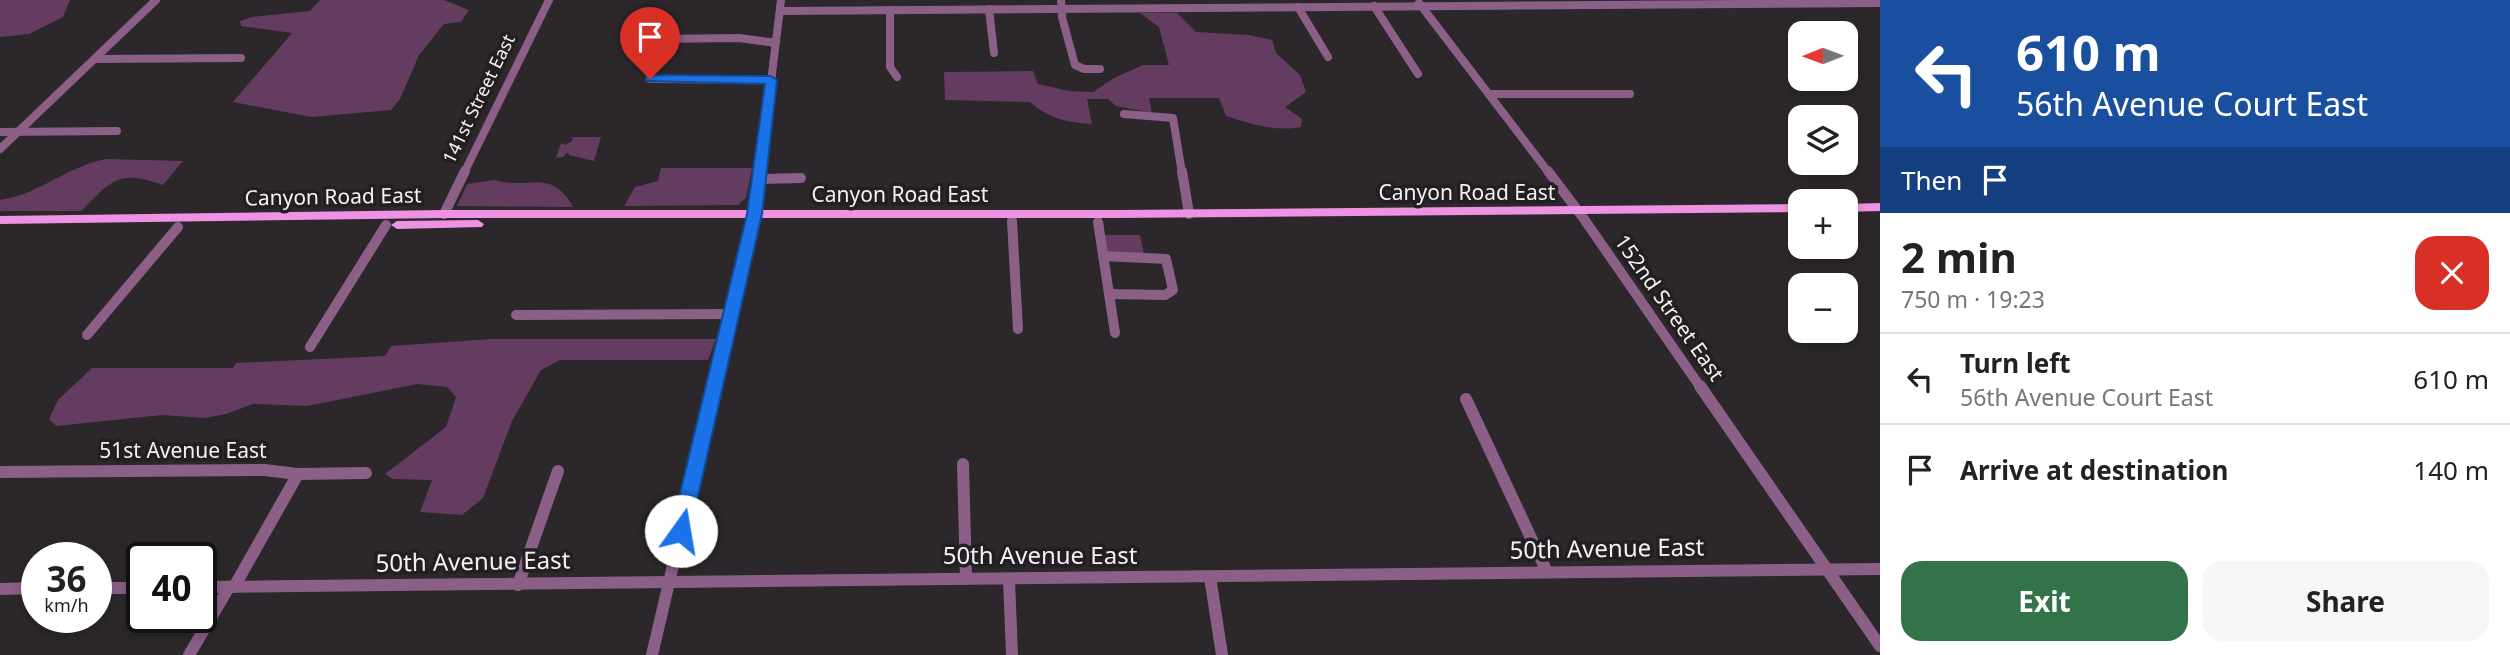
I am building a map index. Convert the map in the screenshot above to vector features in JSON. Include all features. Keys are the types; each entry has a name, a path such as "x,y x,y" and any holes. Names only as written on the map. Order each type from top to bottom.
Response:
{"main road":[{"path":"1858,208 1880,207"},
{"name":"Canyon Road East","path":"0,220 444,214 1208,222 1788,208"},
{"name":"Canyon Road East","path":"0,228 1253,213 1788,217"},
{"path":"1208,222 1252,216 1253,213"},
{"path":"386,225 435,219 444,214"},
{"path":"1858,216 1880,216"},
{"path":"178,227 187,222 243,218"}],"street":[{"path":"0,149 156,0"},
{"name":"141st Street East","path":"444,214 549,0"},
{"path":"1139,0 1143,9"},
{"path":"652,655 754,217 781,6 890,10 1062,5 1143,9 1419,3 1880,3"},
{"name":"152nd Street East","path":"1419,3 1582,215 1880,646"},
{"path":"1062,5 1075,65 1084,69 1100,69"},
{"path":"1374,6 1418,74"},
{"path":"1297,7 1328,57"},
{"path":"989,9 995,53"},
{"path":"890,10 890,66 897,76"},
{"path":"647,38 739,38 776,43"},
{"path":"95,58 241,58"},
{"path":"650,79 771,80"},
{"path":"1489,94 1630,94"},
{"path":"1124,114 1173,117 1189,214"},
{"path":"0,132 117,131"},
{"path":"759,179 801,178"},
{"path":"1012,221 1018,328"},
{"path":"1098,222 1115,333"},
{"path":"310,347 386,225"},
{"path":"87,335 178,227"},
{"path":"1103,256 1166,259 1172,290 1165,295 1109,295"},
{"path":"516,314 731,314"},
{"path":"1466,398 1548,572"},
{"path":"963,464 966,579"},
{"name":"51st Avenue East","path":"0,472 264,470 298,474 366,473"},
{"path":"518,585 558,471"},
{"path":"189,655 298,474"},
{"name":"50th Avenue East","path":"217,587 1880,569"},
{"path":"1210,577 1222,637 1222,655"},
{"path":"1009,580 1012,655"},
{"path":"0,589 21,588"}],"shaded area":[{"path":"0,0 70,0 63,17 29,34 0,37"},
{"path":"320,0 444,0 469,10 461,22 444,24 419,55 400,99 391,110 311,117 233,102 292,33 241,26 240,21 252,17 310,11"},
{"path":"1140,13 1177,13 1196,32 1249,35 1272,40 1276,53 1300,75 1306,92 1285,107 1302,119 1301,127 1272,128 1226,116 1219,98 1149,98 1152,113 1116,106 1108,99 1087,99 1092,124 1059,119 1030,102 945,100 944,72 1033,71 1038,84 1069,91 1093,92 1114,78 1143,65 1169,65 1159,27"},
{"path":"569,137 601,137 594,161 569,155 568,152 563,157 556,158 561,143 565,145 572,141 573,138"},
{"path":"106,159 183,161 163,185 135,178 117,180 81,211 0,211 0,200 27,192 79,168"},
{"path":"661,168 752,168 746,198 738,205 624,206 635,187 658,181"},
{"path":"495,180 507,183 547,183 565,195 573,207 457,206 467,184"},
{"path":"1104,235 1140,235 1144,254 1111,253 1107,251"},
{"path":"492,339 716,339 708,360 560,360 541,370 512,421 483,498 462,515 420,512 432,480 393,479 385,474 446,427 456,397 447,387 417,384 307,406 253,404 205,418 162,415 56,426 49,419 58,400 92,368 233,368 236,363 385,356 391,346"}],"route":[{"path":"650,79 771,80 754,214 681,531"}]}
